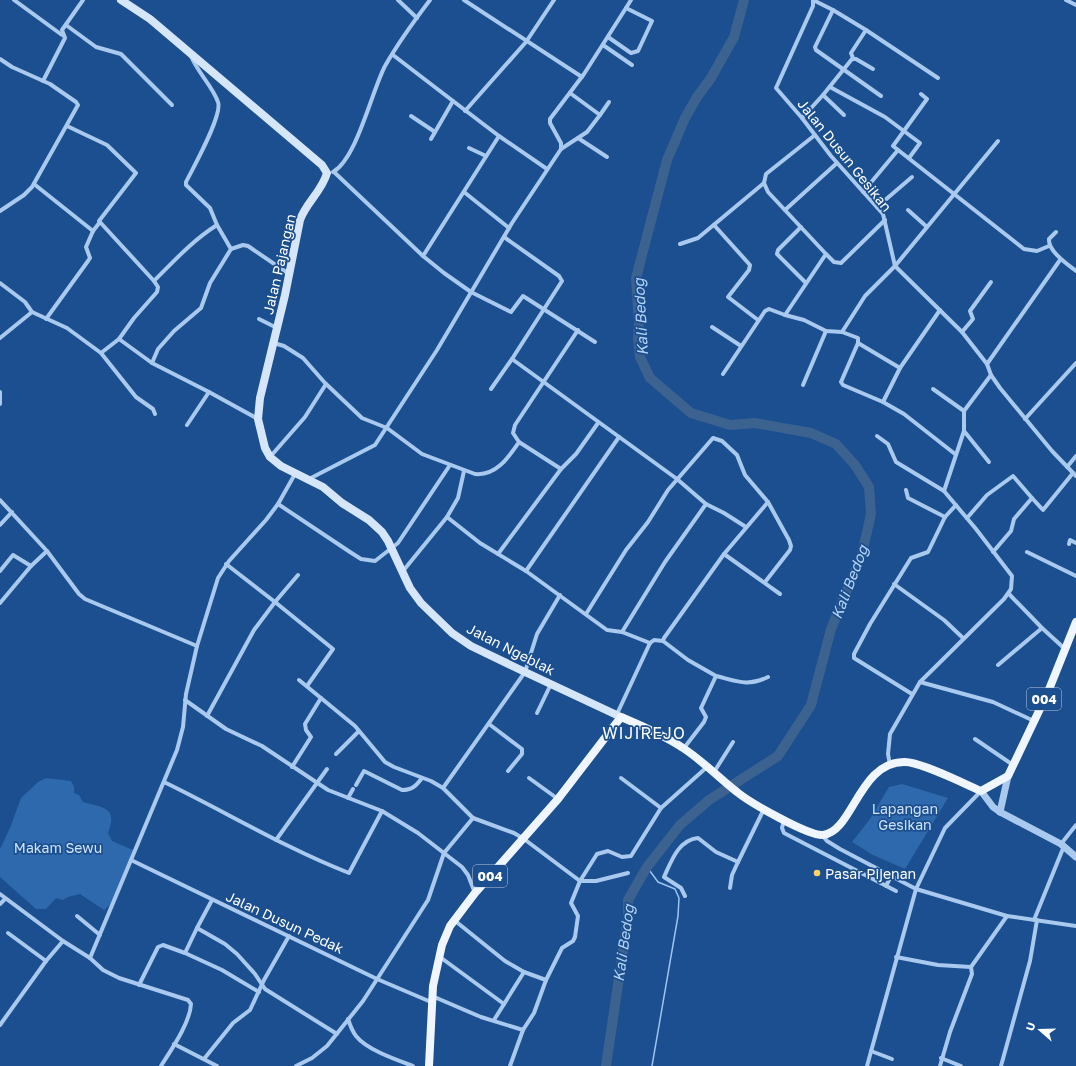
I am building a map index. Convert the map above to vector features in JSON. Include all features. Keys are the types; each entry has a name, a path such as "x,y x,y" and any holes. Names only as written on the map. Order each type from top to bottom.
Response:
{"main road":[{"path":"121,0 150,19 331,173"},
{"name":"Jalan Pajangan","path":"296,474 281,466 270,456 265,448 258,419 260,398 278,328 302,215 331,173"},
{"name":"Jalan Ngeblak","path":"296,474 323,486 342,503 369,520 386,537 402,573 421,603 452,634 471,646 684,748 713,771 737,793 801,829 822,835"},
{"name":"004","path":"1008,776 1034,721 1076,622"},
{"name":"004","path":"429,1066 431,999 439,956 446,932 475,893 558,799 619,716"},
{"path":"822,835 830,833 840,825 855,800 872,777 883,768 898,763 912,763 954,779 981,792 1008,776"}],"street":[{"path":"14,0 59,32 65,39"},
{"path":"43,81 66,37 62,31 83,0"},
{"path":"398,0 417,18"},
{"path":"430,0 393,55 373,92 359,135 342,164 331,173 423,256 471,292 511,312 522,296 595,342"},
{"path":"464,0 526,42 582,77"},
{"path":"465,111 526,42 554,0"},
{"path":"561,149 561,143 550,121 582,77 631,0"},
{"path":"813,0 866,30 938,78"},
{"name":"Jalan Dusun Gesikan","path":"813,0 813,6 776,88 802,118 837,163 877,207 885,220 895,266"},
{"path":"1066,0 1076,5"},
{"path":"608,37 631,52 638,51 652,21 626,8"},
{"path":"833,10 815,49 842,70 881,96"},
{"path":"66,26 96,47 121,54 172,105"},
{"path":"866,30 851,53 853,58 873,69"},
{"path":"602,45 632,65"},
{"path":"190,54 195,67 216,98 219,106 203,149 185,183 210,208 217,225 231,249"},
{"path":"393,55 465,111 547,169"},
{"path":"802,118 830,87 853,58"},
{"path":"0,59 12,67 43,81 78,104 34,184 24,195 0,211"},
{"path":"830,87 874,110 920,142 909,158"},
{"path":"570,93 600,115"},
{"path":"921,94 927,99 893,144 898,150 1024,249 1037,251 1050,246"},
{"path":"823,95 844,115"},
{"path":"430,139 452,101"},
{"path":"309,480 375,445 437,350 509,228 547,169 561,149 586,132 610,102"},
{"path":"411,116 434,132"},
{"path":"46,319 88,261 90,255 86,247 93,231 100,222 99,219 136,173 107,145 67,126"},
{"path":"815,135 766,174 764,183 768,192 834,262 840,263 885,220"},
{"path":"423,256 500,136"},
{"path":"578,138 607,157"},
{"path":"842,332 866,296 895,266 998,142"},
{"path":"469,148 486,156"},
{"path":"863,192 898,150"},
{"path":"785,210 837,163"},
{"path":"877,207 912,177"},
{"path":"680,244 698,238 764,183"},
{"path":"34,184 93,231"},
{"path":"464,192 509,228"},
{"path":"908,210 927,227"},
{"path":"100,222 158,287 157,292 134,318 119,339 101,353"},
{"path":"154,281 204,233 217,225"},
{"path":"714,225 750,265 728,297 758,320"},
{"path":"801,227 778,250 777,254 806,283"},
{"path":"1056,232 1049,239 1050,246 1060,260 1076,271"},
{"path":"491,389 561,284 561,279 504,237"},
{"path":"152,363 158,350 174,331 202,308 210,283 231,249 243,245 248,246 289,274"},
{"path":"785,315 826,254"},
{"path":"987,364 1060,260"},
{"path":"895,266 962,332 987,364 991,375 1025,419 1074,475 1043,510 1013,476 987,495 967,518"},
{"path":"962,332 973,319 970,315 970,311 991,282"},
{"path":"0,283 25,302 32,312 67,328 101,353 136,398 153,409 155,414"},
{"path":"723,374 758,320 767,309 804,320 826,331 842,332 858,338 858,343 841,383 883,402 904,414 956,454"},
{"path":"883,402 900,368 940,310"},
{"path":"0,338 32,312"},
{"path":"259,319 278,328"},
{"path":"712,327 741,346"},
{"path":"561,469 519,442 513,433 515,425 578,330"},
{"path":"803,385 826,331"},
{"path":"119,339 152,363 210,392 258,419"},
{"path":"274,342 284,346 303,358 326,384 362,418 386,428 422,454 480,475 493,471 501,466 519,442"},
{"path":"858,343 900,368"},
{"path":"512,359 677,479 706,504 746,527"},
{"path":"1025,419 1075,365"},
{"path":"944,491 964,432 964,411 991,375"},
{"path":"270,456 305,417 326,384"},
{"path":"933,389 964,411"},
{"path":"0,392 0,404"},
{"path":"187,425 210,392"},
{"path":"498,554 561,469 576,454 598,422"},
{"path":"964,432 989,462"},
{"path":"877,436 888,444 896,462 944,491 1012,576 1009,594 920,682 912,694 890,734 888,754 890,766"},
{"path":"526,571 619,437"},
{"path":"586,614 626,550 677,479 712,438 722,440 737,455 745,475 768,502 785,530 791,546 765,582"},
{"path":"1067,467 1076,456"},
{"path":"278,504 361,559 375,561 390,547 398,543 450,465"},
{"path":"402,573 448,517 458,498 464,470"},
{"path":"90,958 164,782 180,739 185,700 197,646 218,578 226,564 266,520 278,504 296,474"},
{"path":"906,490 908,498 945,517"},
{"path":"993,552 1011,531 1014,519 1032,498"},
{"path":"0,500 47,551 85,600 197,646"},
{"path":"663,641 665,634 724,554 768,502"},
{"path":"622,632 665,562 706,504"},
{"path":"912,694 854,658 854,654 870,624 911,558 928,552 945,517 956,505"},
{"path":"0,525 12,512"},
{"path":"448,517 480,543 526,571 607,630 622,632 650,643"},
{"path":"1069,544 1070,540 1076,543"},
{"path":"0,603 31,566 47,551"},
{"path":"1027,552 1076,576"},
{"path":"724,554 780,594"},
{"path":"0,571 13,555 31,566"},
{"path":"226,564 333,649 307,686"},
{"path":"207,716 254,630 298,575"},
{"path":"894,584 944,620 963,638"},
{"path":"1009,594 1065,649"},
{"path":"443,788 525,672 537,634 560,595"},
{"path":"998,664 1042,628"},
{"path":"619,716 650,643 654,640 663,641 688,660 716,676 748,684 768,677"},
{"path":"684,748 704,722 706,717 701,708 716,676"},
{"path":"299,680 355,726 358,732 385,762 443,788 473,818 514,833 580,881 596,881 628,873"},
{"path":"920,682 993,702 1034,721"},
{"path":"537,713 551,684"},
{"path":"292,767 311,737 305,724 321,698"},
{"path":"185,700 226,729 262,746 317,783 348,798 382,811 418,833 444,853 468,875 475,893"},
{"path":"489,724 522,749 522,754 508,771"},
{"path":"336,754 358,732"},
{"path":"976,739 1014,765"},
{"path":"510,1066 523,1030 534,1012 546,980 562,948 573,941 575,937 578,916 571,903 580,881 597,854 602,852 614,852 622,857 631,856 661,808 713,771 733,742"},
{"path":"276,840 327,770"},
{"path":"348,798 364,771 402,790 415,787 422,778"},
{"path":"1000,812 1008,776"},
{"path":"529,778 558,799"},
{"path":"621,778 661,808"},
{"path":"164,782 227,813 276,840 349,873 382,811"},
{"path":"867,1066 896,956 916,889 945,828 981,792 993,807 1000,812 1062,845 1076,857"},
{"path":"730,888 732,875 764,808"},
{"path":"296,1066 321,1051 337,1034 377,979 428,900 444,853 473,818"},
{"path":"784,819 782,828 784,833 896,891"},
{"path":"1001,1066 1030,961 1035,920 1062,845 1076,825"},
{"path":"822,835 827,841 840,849 916,889 1007,916 1076,926"},
{"path":"685,896 681,888 664,877 677,851 687,842 698,838 716,852 738,862"},
{"name":"Jalan Dusun Pedak","path":"131,860 377,979 481,1017 523,1030"},
{"path":"886,886 891,876"},
{"path":"0,894 63,941 90,958 103,970 139,985 184,998 191,1004 189,1014 161,1066"},
{"path":"0,904 5,899"},
{"path":"185,953 212,900"},
{"path":"77,916 100,935"},
{"path":"940,1066 941,1058 970,980 973,968 971,967 1007,916"},
{"path":"454,920 505,961 524,972 546,980"},
{"path":"197,928 225,944 237,954 255,974 262,985 270,992 337,1034"},
{"path":"8,933 46,961"},
{"path":"204,1059 233,1023 247,1014 289,936"},
{"path":"0,1025 46,961 63,941"},
{"path":"139,985 160,946 185,953 222,970 259,992"},
{"path":"439,956 504,1004"},
{"path":"896,956 938,965 971,967"},
{"path":"494,1020 524,972"},
{"path":"348,1019 357,1037 366,1044 380,1052 413,1066"},
{"path":"174,1044 217,1066"},
{"path":"871,1051 892,1059"},
{"path":"941,1058 961,1066"}],"green space":[{"name":"Makam Sewu","path":"46,778 71,781 74,787 74,793 79,795 83,802 108,810 111,818 111,825 108,833 112,841 133,850 111,904 104,910 80,894 63,900 56,898 46,909 36,909 0,877 0,849 10,828 21,798 38,782"},
{"name":"Lapangan Gesikan","path":"902,784 948,798 905,869 873,855 852,842 870,819 889,787"}],"waterway":[{"name":"Kali Bedog","path":"606,1066 628,917 628,900 647,867 680,825 709,800 778,756 811,705 831,629 862,554 871,514 869,487 855,465 836,444 811,433 755,423 730,425 691,413 650,378 640,357 636,278 667,160 685,118 697,97 711,78 734,37 744,0"},
{"path":"647,867 658,882 675,889 679,898 678,916 652,1066"}],"place":[{"name":"Pasar Pijenan","path":"817,873"}],"district":[{"name":"WIJIREJO","path":"644,733"}]}
